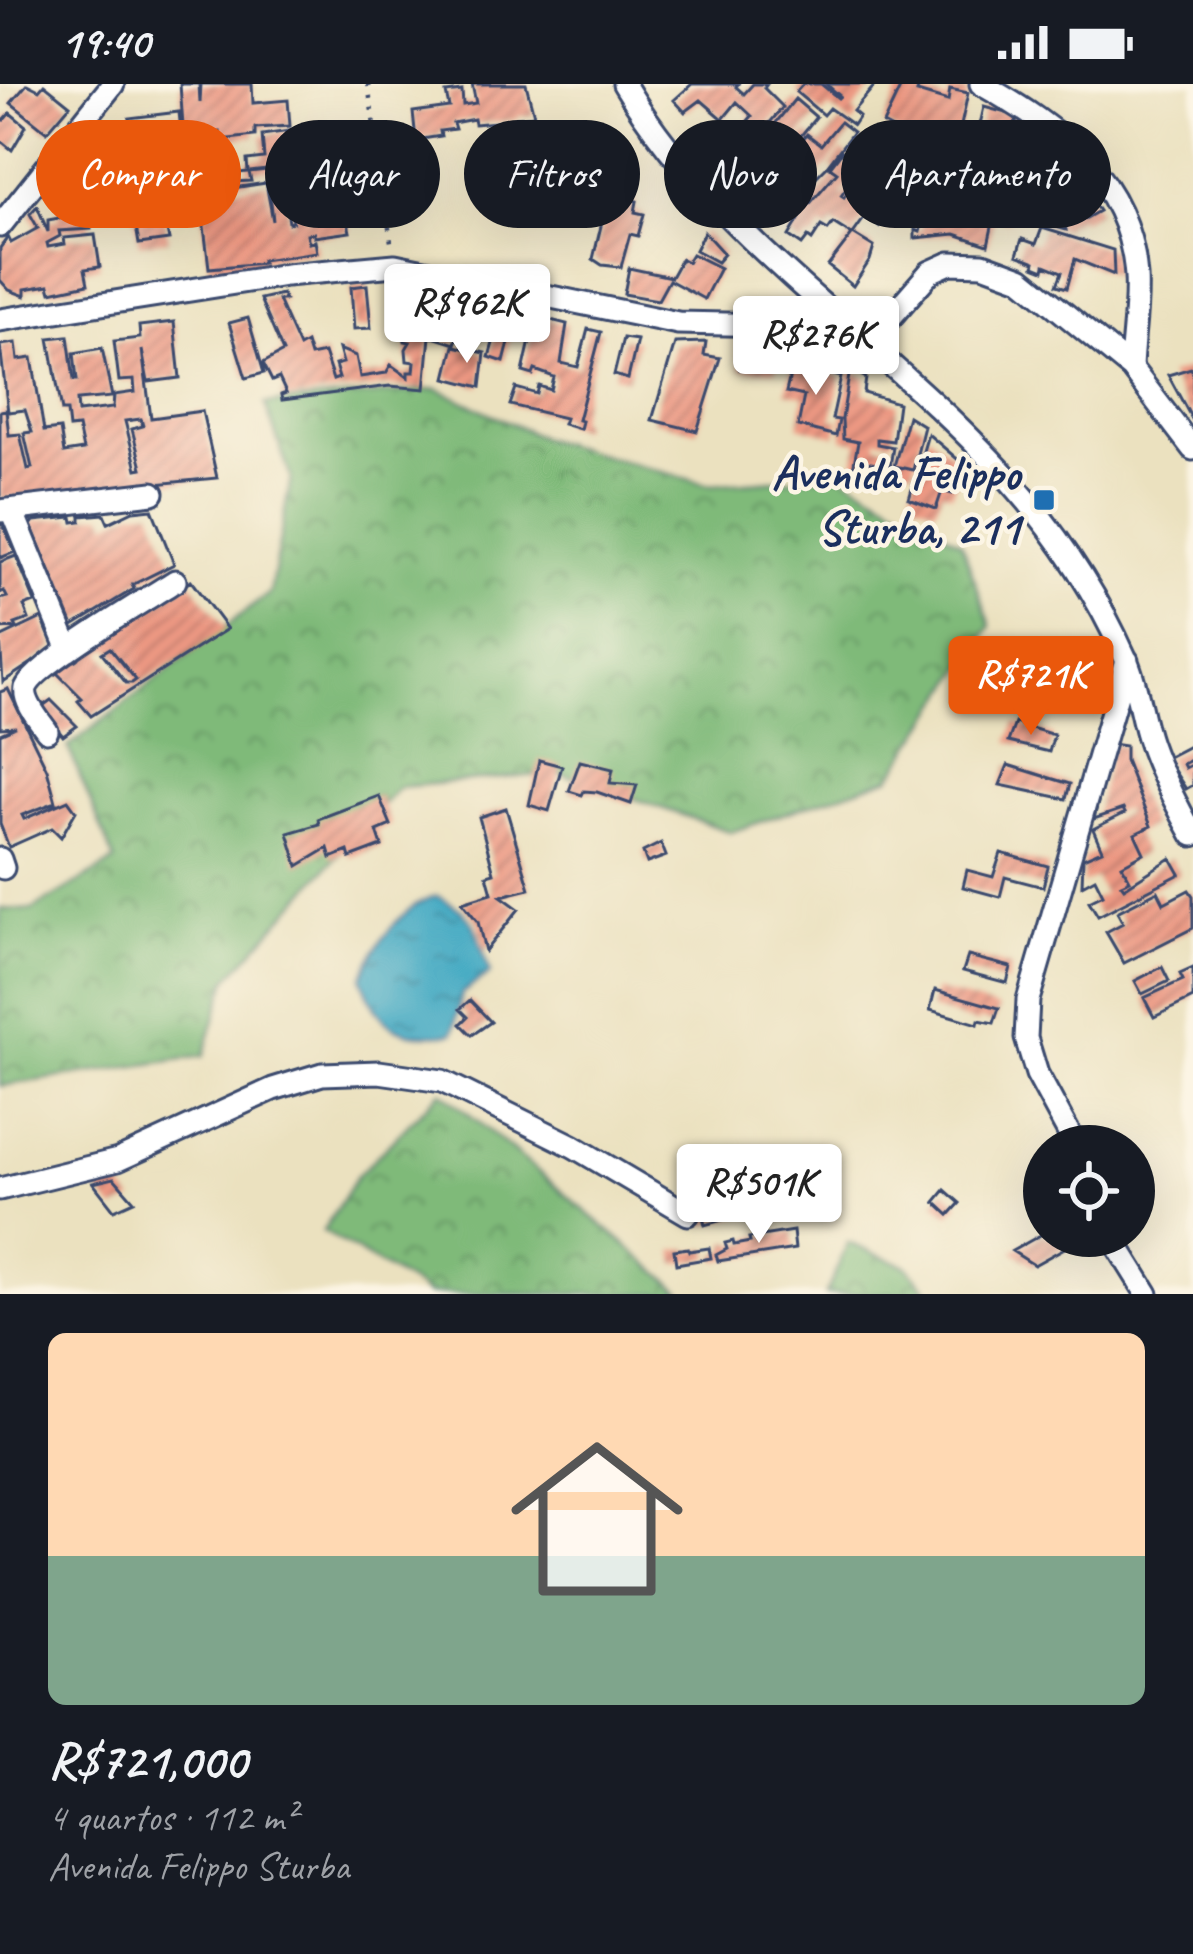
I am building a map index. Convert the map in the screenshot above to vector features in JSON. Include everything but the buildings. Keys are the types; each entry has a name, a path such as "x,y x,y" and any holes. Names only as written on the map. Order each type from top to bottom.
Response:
{"street":[{"path":"0,226 113,84"},
{"path":"625,84 686,168 836,315 949,416 1018,490 1092,593 1127,660 1150,743 1193,835"},
{"path":"981,84 1035,115 1080,152 1110,189 1124,217 1136,277 1131,368"},
{"path":"868,343 929,272 950,263 983,264 1021,278 1131,368 1193,449"},
{"path":"0,320 286,275 395,265 678,323 773,325 836,315"},
{"path":"69,650 6,511 153,494"},
{"path":"46,731 26,698 26,687 69,650 175,581"},
{"path":"1065,1125 1037,1074 1026,1038 1028,1000 1127,660"},
{"path":"0,1189 118,1160 222,1110 322,1074 379,1072 442,1081 573,1146 688,1214"},
{"path":"1125,1257 1148,1294"}],"path":[{"path":"368,84 395,265"}],"green space":[{"path":"438,389 544,439 709,485 842,475 961,542 991,626 891,777 731,832 560,773 399,787 227,980 204,1056 0,1086 0,909 32,910 115,861 68,747 270,593 291,478 265,404"},
{"path":"441,1091 685,1294 428,1294 323,1231 357,1176"},
{"path":"848,1243 907,1266 931,1294 826,1294"}],"water":[{"path":"437,896 470,919 490,973 462,993 453,1033 405,1032 376,1009 362,978 401,917"}],"place":[{"name":"Avenida Felippo Sturba, 211","path":"1044,500"}]}
